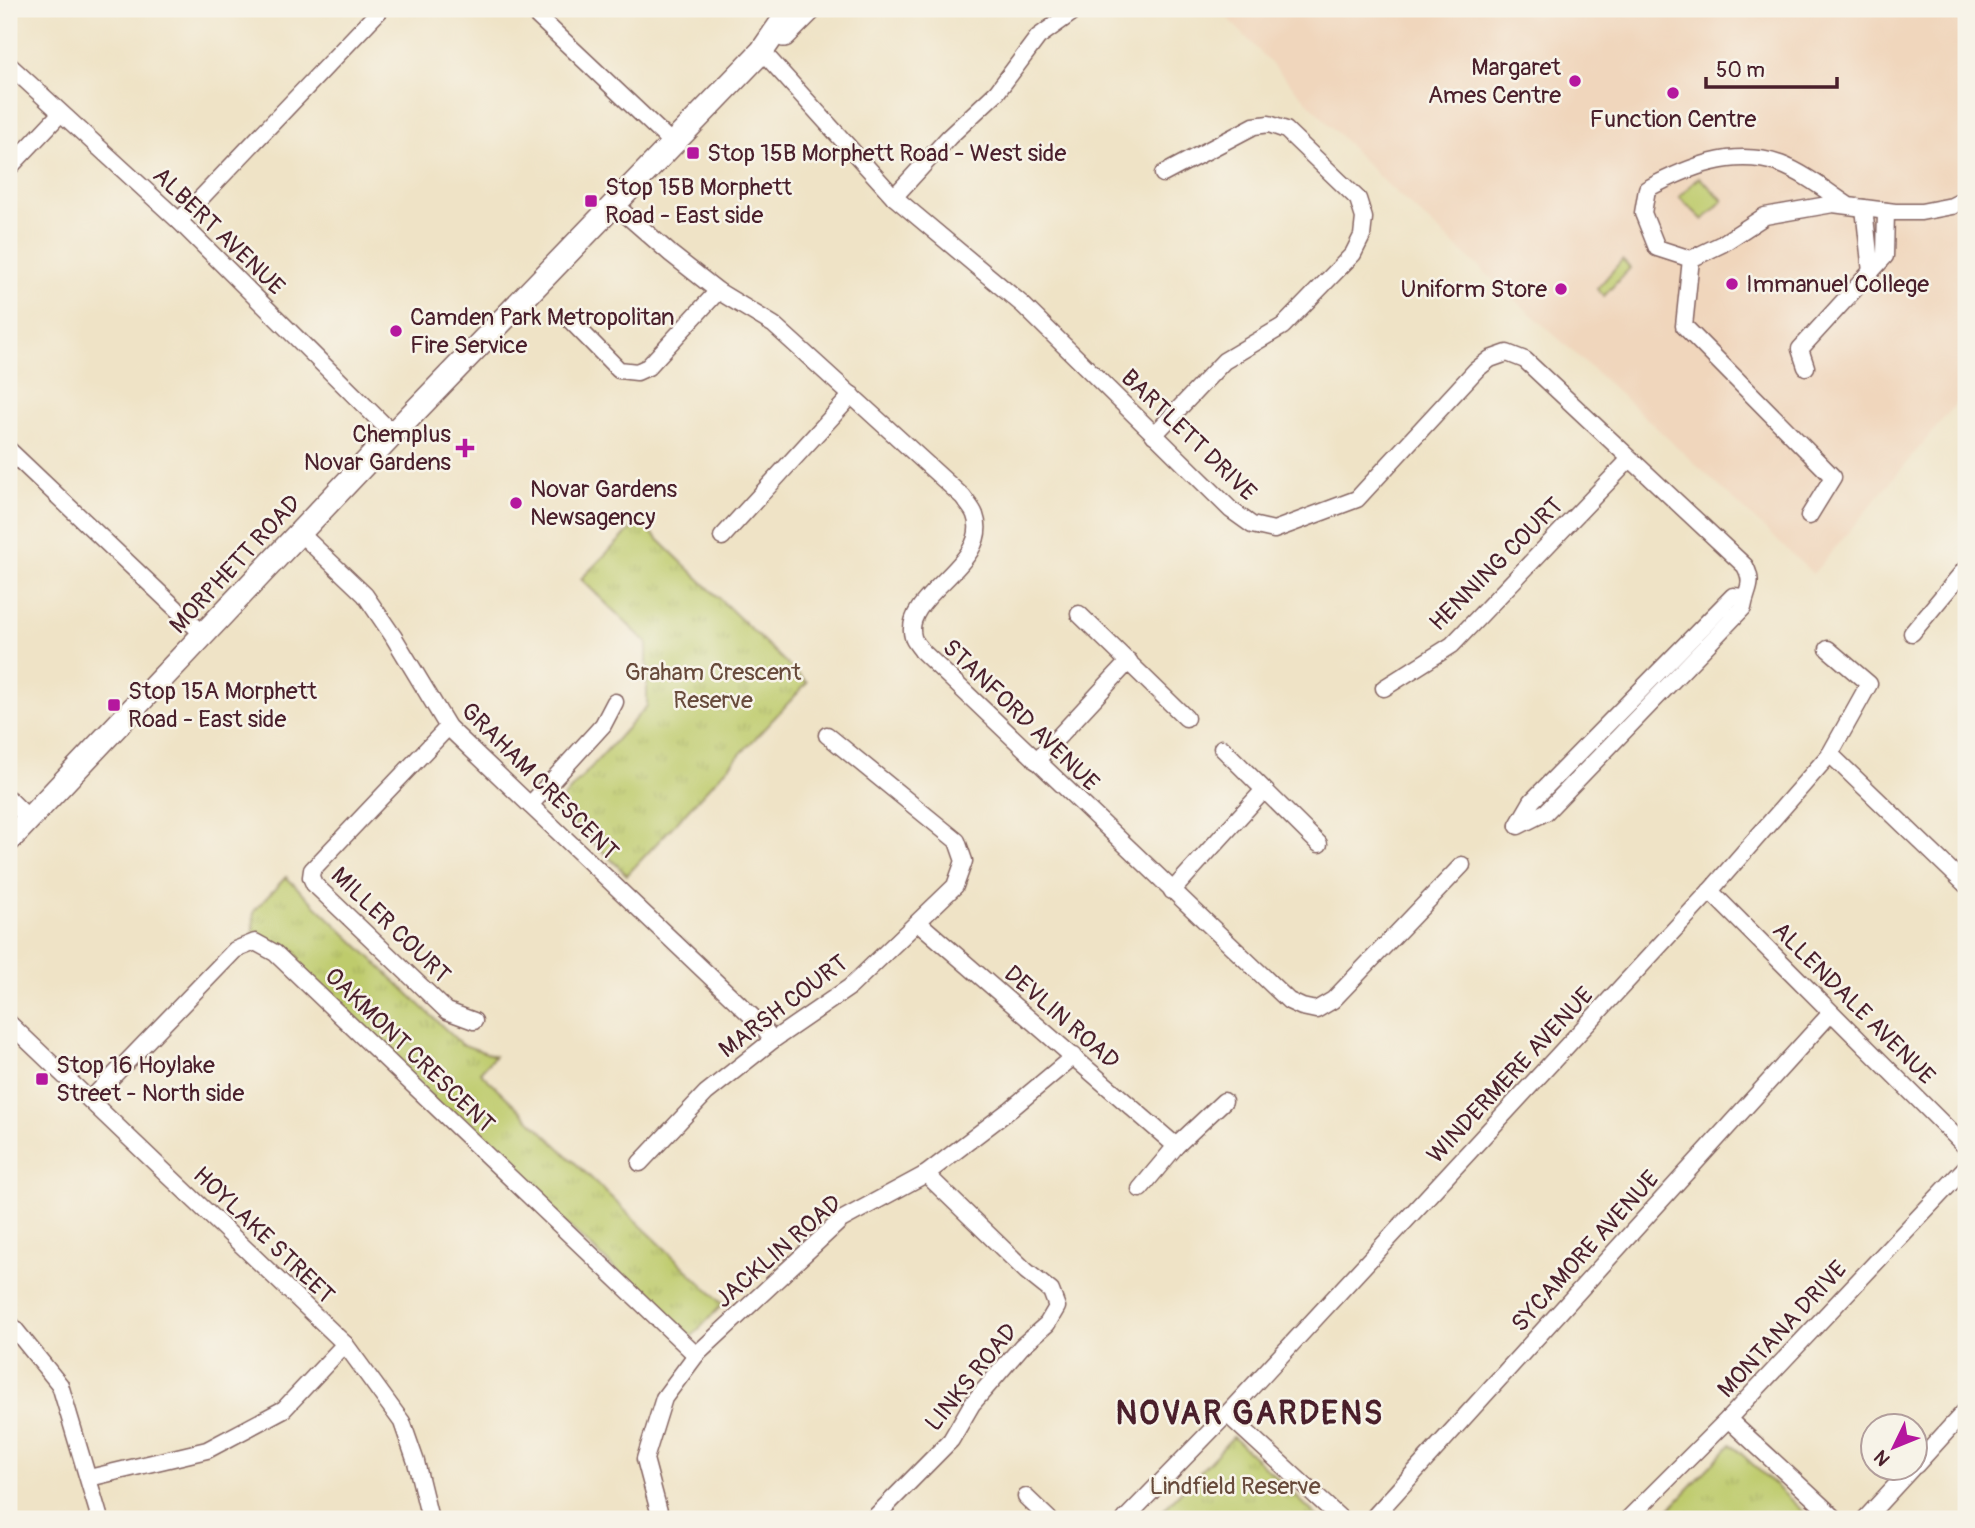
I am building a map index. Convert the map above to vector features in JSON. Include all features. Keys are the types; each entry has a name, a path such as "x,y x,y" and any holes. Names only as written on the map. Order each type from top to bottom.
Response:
{"street":[{"path":"179,221 381,9"},
{"path":"530,9 673,143"},
{"name":"MORPHETT ROAD","path":"9,840 393,434 762,51 791,9"},
{"name":"MORPHETT ROAD","path":"762,51 786,34 810,9"},
{"path":"894,197 949,137 998,92 1038,37 1077,9"},
{"name":"BARTLETT DRIVE","path":"762,51 894,197 1023,305 1231,510 1252,525 1274,530 1357,499 1476,370 1490,359 1507,353 1525,360 1745,566 1751,585 1744,597"},
{"name":"ALBERT AVENUE","path":"9,65 179,221 393,434"},
{"path":"9,167 60,114"},
{"path":"1154,435 1224,360 1283,326 1353,254 1362,236 1364,218 1358,199 1286,130 1269,124 1254,126 1163,174"},
{"path":"1871,272 1856,207 1781,164 1749,158 1720,159 1675,174 1647,189 1643,213 1657,248 1691,259 1722,244 1765,216 1833,204 1856,207 1886,211 1921,212 1952,206 1966,199"},
{"name":"STANFORD AVENUE","path":"615,205 718,291 774,325 963,497 975,516 978,534 973,549 922,605 913,622 913,637 922,651 1289,1001 1316,1010 1333,1000 1462,865"},
{"path":"1806,367 1800,349 1885,256 1886,211"},
{"path":"1691,259 1684,326 1833,477 1809,516"},
{"path":"571,321 619,370 637,372 648,367 718,291"},
{"path":"722,537 852,396"},
{"path":"9,450 204,635"},
{"name":"HENNING COURT","path":"1384,688 1452,645 1630,459"},
{"name":"GRAHAM CRESCENT","path":"300,533 365,596 393,636 448,727 759,1023 773,1040"},
{"path":"1912,633 1963,578"},
{"path":"1733,596 1744,597 1743,608 1546,812 1518,826 1532,801 1733,596"},
{"path":"1079,614 1186,718"},
{"name":"WINDERMERE AVENUE","path":"1125,1519 1227,1414 1710,891 1830,754 1869,684 1828,649"},
{"path":"1036,761 1129,662"},
{"path":"530,805 603,725 615,702"},
{"name":"MILLER COURT","path":"448,727 312,870 311,877 314,884 447,1011 474,1021"},
{"name":"MARSH COURT","path":"640,1163 706,1093 773,1040 850,987 955,886 964,861 957,841 827,735"},
{"path":"1222,748 1319,844"},
{"path":"1830,754 1966,885"},
{"path":"1172,891 1264,790"},
{"path":"9,799 29,819"},
{"name":"ALLENDALE AVENUE","path":"1710,891 1966,1147"},
{"name":"DEVLIN ROAD","path":"919,923 1176,1146"},
{"name":"OAKMONT CRESCENT","path":"90,1100 235,950 255,942 275,953 696,1354"},
{"name":"SYCAMORE AVENUE","path":"1372,1519 1831,1013"},
{"name":"HOYLAKE STREET","path":"9,1023 345,1344 402,1422 430,1519"},
{"name":"JACKLIN ROAD","path":"661,1519 645,1459 664,1398 696,1354 841,1220 926,1174 1011,1109 1074,1056"},
{"path":"1140,1189 1176,1146 1224,1101"},
{"name":"MONTANA DRIVE","path":"1629,1519 1728,1419 1966,1167"},
{"name":"LINKS ROAD","path":"873,1519 951,1440 972,1404 1022,1346 1054,1317 1057,1307 1051,1292 926,1174"},
{"path":"9,1322 60,1385 100,1519"},
{"path":"89,1478 207,1450 284,1409 345,1344"},
{"path":"1930,1449 1966,1410"},
{"path":"1227,1414 1341,1519"},
{"path":"1728,1419 1836,1519"},
{"path":"1865,1519 1900,1482"},
{"path":"1026,1497 1049,1519"}],"shaded area":[{"name":"Immanuel College","path":"1219,9 1966,9 1966,392 1813,574 1631,404 1379,177"}],"green space":[{"path":"1699,177 1723,200 1703,220 1679,197"},
{"path":"1622,260 1630,268 1604,296 1597,289"},
{"name":"Graham Crescent Reserve","path":"639,521 807,683 627,875 556,806 647,706 647,643 581,579"},
{"path":"286,877 461,1044 495,1056 480,1072 723,1304 690,1338 253,936 254,911"},
{"name":"Lindfield Reserve","path":"1233,1437 1320,1519 1155,1519"},
{"path":"1731,1444 1811,1519 1660,1519"}],"place":[{"name":"Margaret Ames Centre","path":"1575,81"},
{"name":"Function Centre","path":"1673,93"},
{"name":"Stop 15B Morphett Road - West side","path":"693,153"},
{"name":"Stop 15B Morphett Road - East side","path":"591,201"},
{"name":"Immanuel College","path":"1732,284"},
{"name":"Uniform Store","path":"1561,289"},
{"name":"Camden Park Metropolitan Fire Service","path":"396,331"},
{"name":"Chemplus Novar Gardens","path":"465,448"},
{"name":"Novar Gardens Newsagency","path":"516,503"},
{"name":"Stop 15A Morphett Road - East side","path":"114,705"},
{"name":"Stop 16 Hoylake Street - North side","path":"42,1079"}],"district":[{"name":"NOVAR GARDENS","path":"1250,1413"}]}
